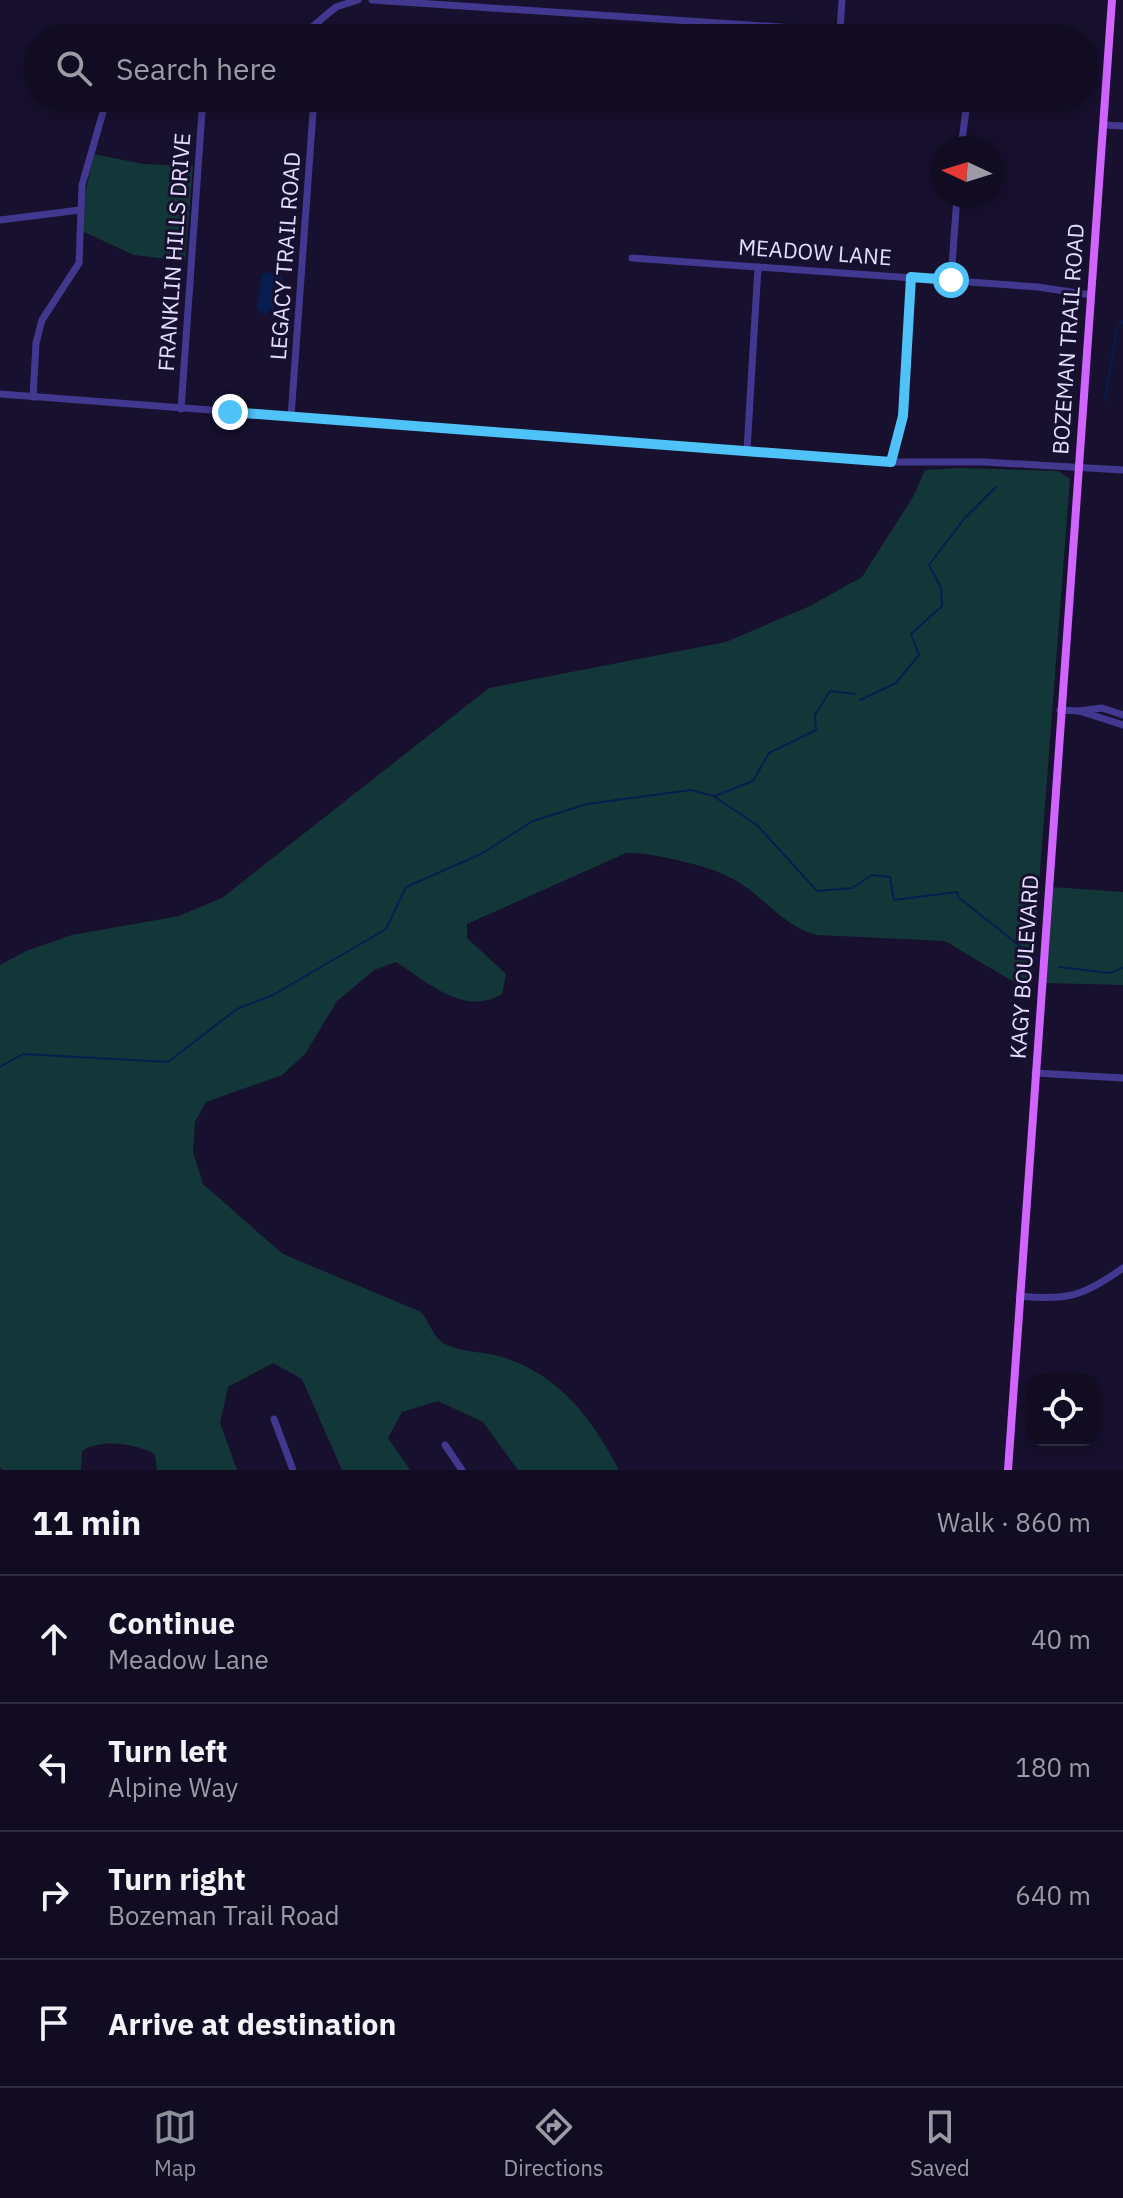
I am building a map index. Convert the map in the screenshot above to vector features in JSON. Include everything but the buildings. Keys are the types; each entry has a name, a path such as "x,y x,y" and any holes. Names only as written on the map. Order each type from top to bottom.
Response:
{"main road":[{"name":"BOZEMAN TRAIL ROAD","path":"1078,467 1112,0"},
{"name":"KAGY BOULEVARD","path":"1008,1470 1078,467"}],"street":[{"path":"318,24 336,7 358,0"},
{"path":"372,0 734,24"},
{"path":"840,24 842,0"},
{"path":"33,397 36,343 42,320 79,263 80,210 87,165 103,112"},
{"name":"FRANKLIN HILLS DRIVE","path":"181,409 202,112"},
{"name":"LEGACY TRAIL ROAD","path":"291,417 313,112"},
{"path":"963,136 966,112"},
{"path":"1103,125 1123,126"},
{"path":"951,280 956,208"},
{"path":"0,220 80,210"},
{"name":"MEADOW LANE","path":"632,258 951,280 1091,295"},
{"path":"747,450 758,267"},
{"path":"891,462 903,416 911,277"},
{"name":"BOZEMAN TRAIL ROAD","path":"0,394 891,462 1078,467"},
{"path":"1078,467 1123,470"},
{"path":"1060,710 1102,708 1123,715"},
{"path":"1079,711 1123,725"},
{"path":"1035,1073 1123,1078"},
{"path":"1019,1296 1051,1299 1078,1295 1123,1268"},
{"path":"274,1419 293,1470"},
{"path":"445,1445 462,1470"}],"green space":[{"path":"94,154 143,164 193,166 185,261 134,255 84,232 85,194"},
{"path":"925,470 1058,471 1070,479 1031,988 1022,987 945,941 817,935 805,931 725,875 681,861 626,853 467,924 467,938 506,974 502,994 474,1002 447,994 396,962 374,970 337,1001 305,1054 282,1075 206,1102 195,1122 193,1152 203,1184 283,1254 421,1312 436,1336 448,1346 502,1357 541,1375 586,1417 619,1470 518,1470 483,1422 438,1401 402,1412 388,1438 410,1470 342,1470 302,1379 273,1363 228,1387 220,1423 237,1470 157,1470 155,1454 138,1447 109,1444 82,1451 81,1470 3,1470 0,1467 0,965 26,951 72,935 179,916 222,898 489,688 726,642 810,606 862,577 913,497"},
{"path":"1052,887 1123,892 1123,985 1045,983"}],"water":[{"path":"276,271 282,276 281,302 264,315 257,307 262,274"}],"waterway":[{"path":"1105,400 1117,329 1123,321"},
{"path":"1051,443 1057,438"},
{"path":"860,700 896,683 919,655 911,634 942,606 941,588 929,565 964,519 996,487"},
{"path":"715,796 753,781 769,753 816,730 815,715 830,691 855,694"},
{"path":"0,1067 23,1054 168,1062 237,1009 273,995 386,929 406,887 481,854 533,821 587,804 691,790 713,796 757,825 817,891 852,888 872,875 890,877 894,900 957,892 958,897 1039,961"},
{"path":"1059,967 1110,973 1123,968"}],"route":[{"path":"230,412 891,462 903,416 911,277 951,280"}]}
